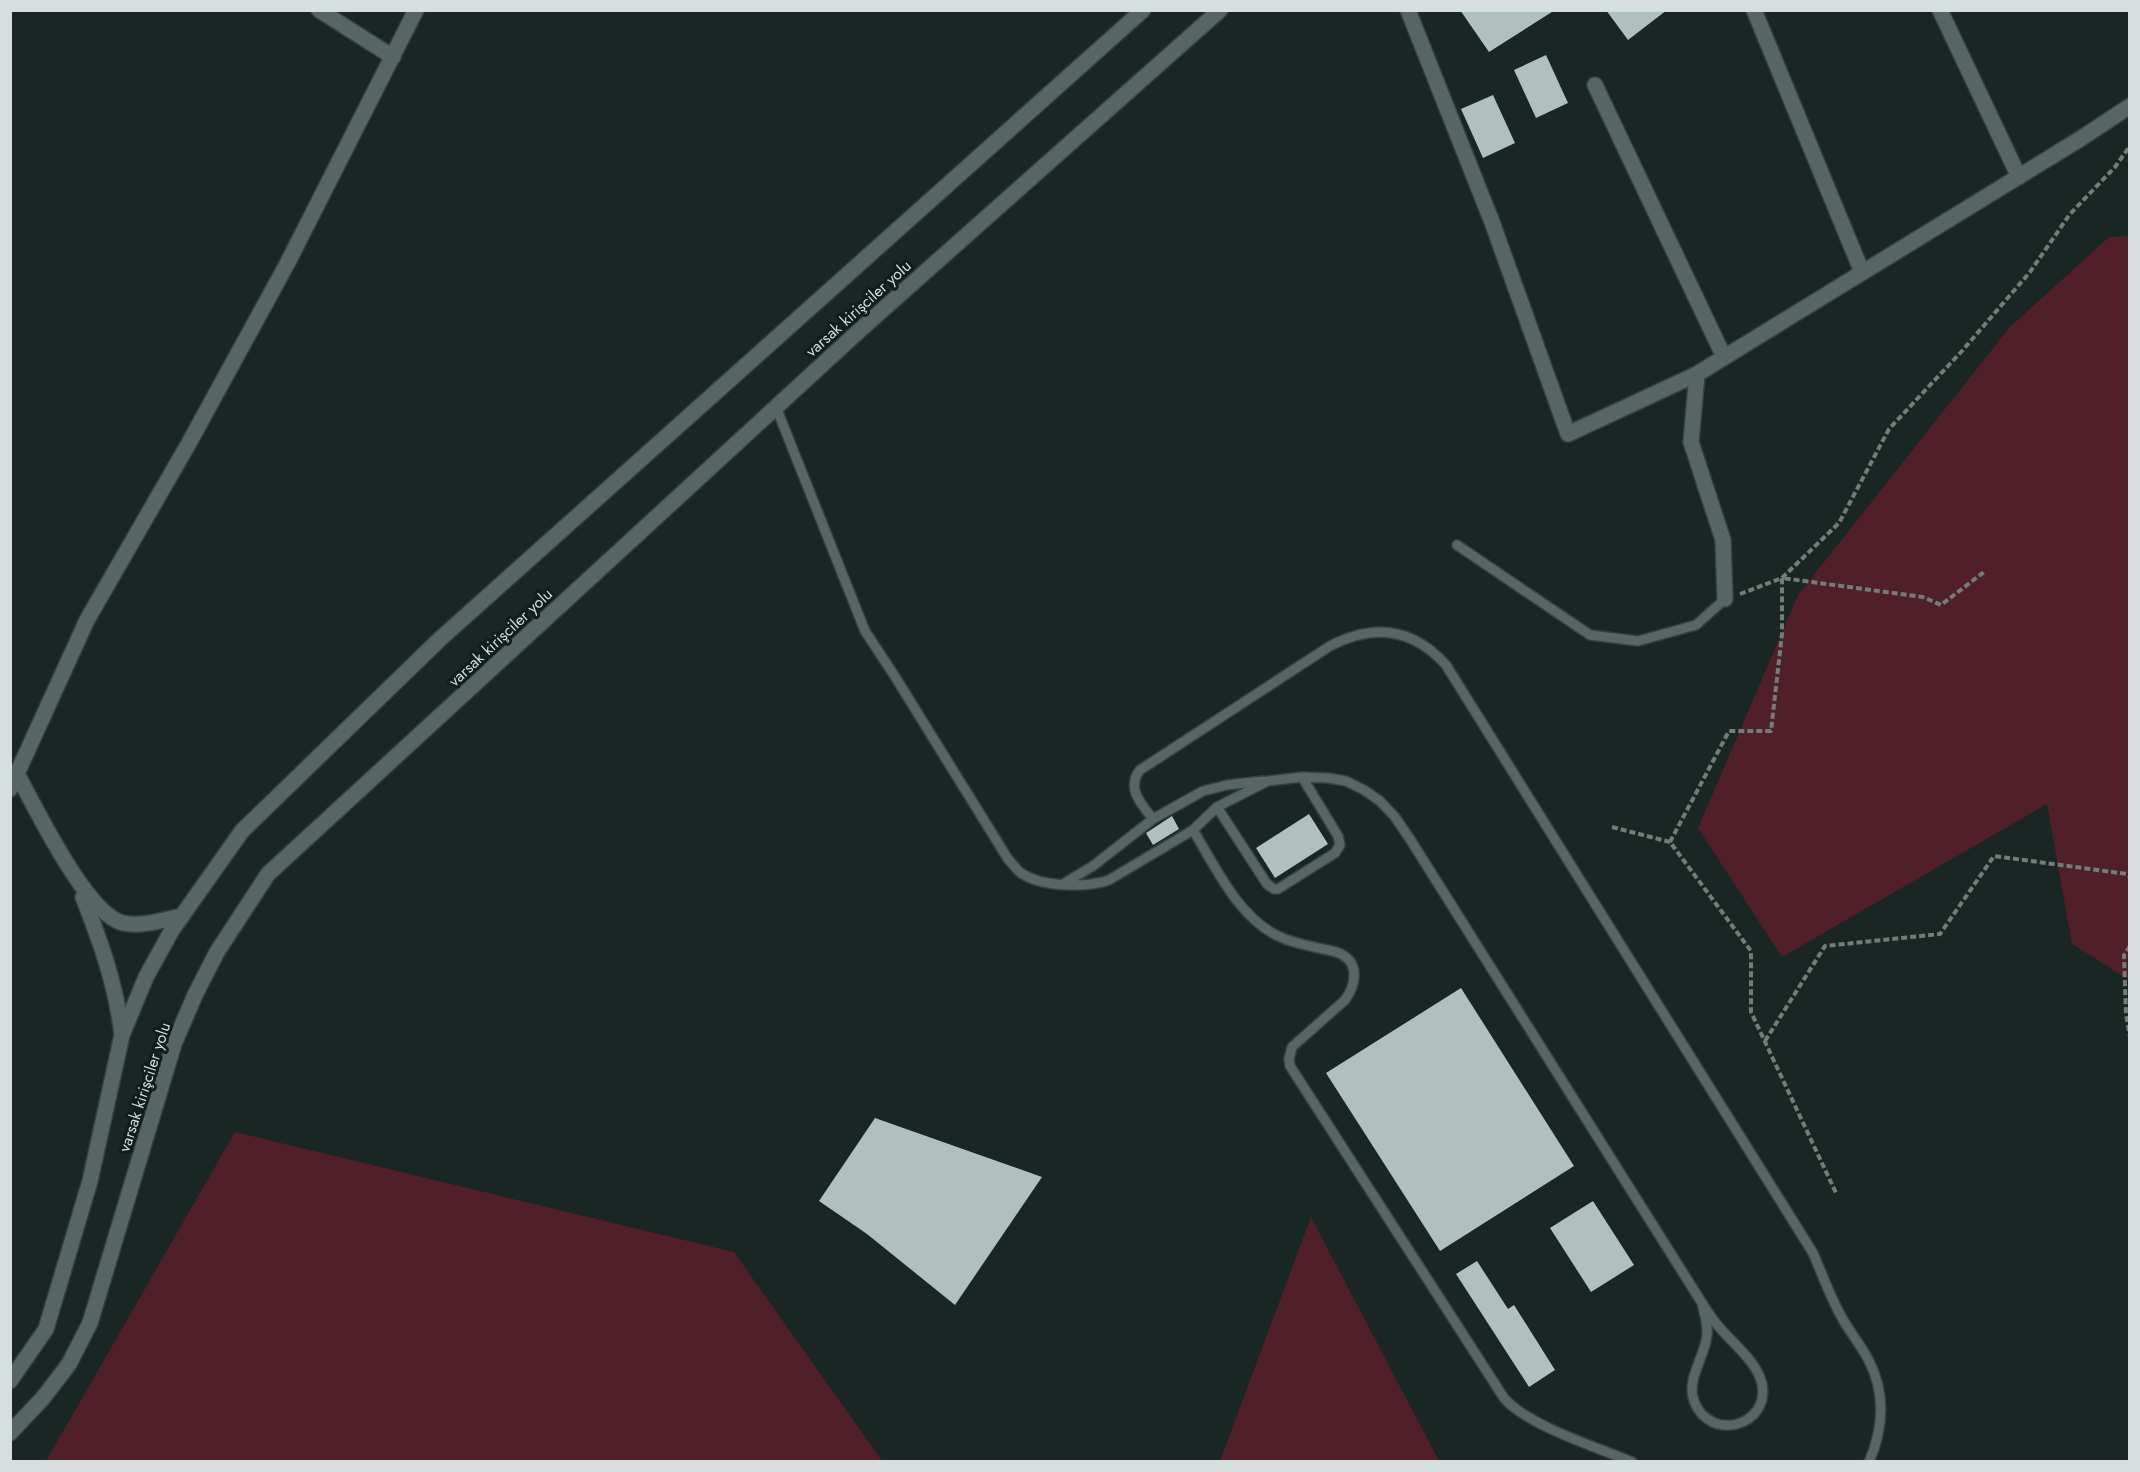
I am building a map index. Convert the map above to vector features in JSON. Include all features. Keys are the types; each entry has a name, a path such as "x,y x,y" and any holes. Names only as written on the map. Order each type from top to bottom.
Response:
{"street":[{"path":"319,10 393,57"},
{"path":"10,789 87,620 206,414 287,264 416,10"},
{"name":"varsak kirişciler yolu","path":"10,1382 46,1329 90,1181 122,1035 146,977 172,930 242,831 440,639 1143,10"},
{"name":"varsak kirişciler yolu","path":"10,1433 44,1398 69,1364 90,1323 174,1044 217,952 268,874 861,329 1220,10"},
{"path":"1408,10 1492,222 1568,434 1697,374 2019,177 2130,106"},
{"path":"1754,10 1862,272"},
{"path":"1940,10 2019,177"},
{"path":"1595,85 1724,357"},
{"path":"1697,374 1691,442 1723,540 1725,599"},
{"path":"17,774 78,883 107,960 118,1000 122,1035"},
{"path":"78,883 96,906 120,922 142,925 182,916"}],"lane":[{"path":"776,407 865,631 1008,859 1019,872 1033,879 1063,884 1091,885 1109,880 1192,830 1217,807 1268,780"},
{"path":"1457,545 1590,634 1638,641 1696,625 1725,599"},
{"path":"1153,819 1135,791 1134,779 1140,770 1330,646 1356,634 1381,631 1407,637 1435,653 1453,675 1813,1253 1841,1316 1877,1378 1882,1412 1880,1431 1869,1461"},
{"path":"1063,884 1093,866 1153,819 1215,786 1302,777 1346,781 1364,790 1380,801 1395,816 1702,1303 1715,1323 1749,1361 1762,1383 1762,1394 1755,1412 1750,1418 1733,1426 1713,1424 1704,1418 1693,1399 1693,1380 1705,1347 1707,1334 1702,1303"},
{"path":"1217,807 1267,884 1278,889 1335,853 1340,845 1338,836 1302,777"},
{"path":"1192,830 1244,910 1254,920 1279,937 1336,952 1348,957 1351,962 1355,979 1350,993 1292,1047 1290,1066 1504,1398 1512,1408 1533,1420 1632,1461"}],"path":[{"path":"1725,599 1782,578 1839,523 1888,429 1962,351 2023,281 2070,214 2115,167 2130,146"},
{"path":"1782,578 1923,597 1941,605 1984,572"},
{"path":"1670,842 1729,731 1771,731 1782,634 1782,578"},
{"path":"1612,826 1670,842 1751,951 1751,1012 1836,1193"},
{"path":"1765,1041 1825,946 1940,934 1994,856 2127,874 2130,877"},
{"path":"2130,946 2124,955 2126,1014 2130,1037"}],"shaded area":[{"path":"2129,236 2129,980 2072,944 2047,804 1782,957 1698,828 1798,595 2009,328 2109,237"},
{"path":"235,1132 734,1252 882,1461 46,1461"},
{"path":"1311,1217 1439,1461 1220,1461"}],"building":[{"path":"1460,10 1555,10 1489,52"},
{"path":"1606,10 1667,10 1628,40"},
{"path":"1546,55 1568,103 1536,118 1514,70"},
{"path":"1493,95 1515,143 1483,158 1461,109"},
{"path":"1309,814 1328,844 1275,878 1256,848"},
{"path":"1172,816 1179,829 1153,845 1146,833"},
{"path":"1461,988 1574,1166 1440,1251 1326,1073"},
{"path":"875,1118 1042,1177 955,1305 867,1234 819,1201"},
{"path":"1593,1201 1634,1265 1591,1292 1550,1228"},
{"path":"1477,1261 1508,1309 1514,1305 1555,1370 1529,1387 1456,1274"}]}
